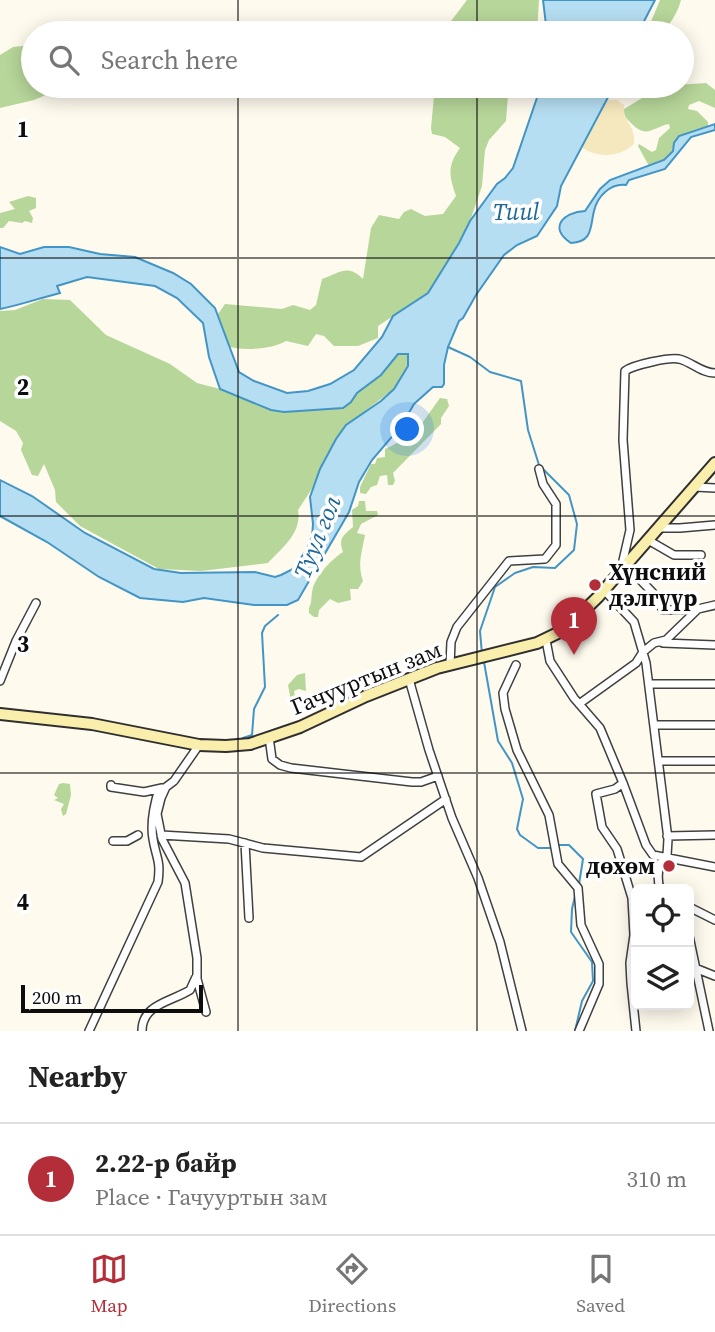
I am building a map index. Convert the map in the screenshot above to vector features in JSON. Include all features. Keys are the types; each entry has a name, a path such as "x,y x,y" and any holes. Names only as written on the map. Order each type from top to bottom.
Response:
{"main road":[{"name":"Гачууртын зам","path":"0,714 92,724 199,745 238,745 300,727 409,679 450,665 545,640 564,630 604,590 715,463"}],"street":[{"path":"714,371 701,371 675,358 632,366 625,371 623,440 630,530 623,568 654,594 663,610 715,606"},
{"path":"450,665 451,642 457,627 509,561 545,559 556,545 556,504 543,484 539,470"},
{"path":"695,487 715,488"},
{"path":"659,528 715,525"},
{"path":"648,540 674,555 701,555"},
{"path":"604,590 634,622 650,684 668,848 667,856 660,864 660,884"},
{"path":"0,681 16,641 36,603"},
{"path":"579,704 636,663 643,652 654,643 666,640 698,608"},
{"path":"545,640 550,660 579,704 600,728 646,845 653,855 715,867"},
{"path":"654,643 715,645"},
{"path":"516,665 503,693 505,709 517,750 549,816 558,864 578,888 581,925 599,964 599,984 579,1031"},
{"path":"409,679 438,776 500,942 522,1031"},
{"path":"650,684 715,684"},
{"path":"655,725 715,725"},
{"path":"269,737 272,759 291,768 412,782 438,776"},
{"path":"111,785 144,792 163,788 174,781 199,745"},
{"path":"659,761 715,761"},
{"path":"623,783 615,789 596,794 602,827 617,849 632,898 634,935 630,963 636,1031"},
{"path":"163,788 158,807 161,835 185,883 197,958 197,976 206,1012"},
{"path":"89,1031 158,882 160,867 153,841 152,821 163,788"},
{"path":"161,835 229,839 263,848 362,857 446,799"},
{"path":"113,841 127,841 138,835"},
{"path":"667,836 715,835"},
{"path":"246,843 248,918"},
{"path":"694,910 715,920"},
{"path":"691,947 709,1031"},
{"path":"695,968 715,976"},
{"path":"142,1031 146,1015 160,1003 190,990 197,976"},
{"path":"704,1008 715,1017"}],"green space":[{"path":"467,0 539,0 538,21 451,21"},
{"path":"660,0 681,0 670,21 651,21"},
{"path":"21,46 21,98 39,98 0,108 0,55 13,47"},
{"path":"706,83 715,90 715,108 699,101 689,105 688,109 697,111 708,122 708,126 691,131 674,143 666,159 649,166 638,146 639,144 652,152 656,150 659,138 670,128 669,124 642,131 627,119 624,109 642,98 694,98 694,84"},
{"path":"434,98 508,98 506,121 489,140 485,150 482,186 470,221 428,293 378,326 378,338 358,346 334,346 324,336 316,334 308,346 286,341 259,348 230,347 218,314 225,304 282,309 293,305 310,310 316,305 322,279 348,271 363,279 371,228 379,215 399,219 404,212 411,209 425,216 443,214 456,196 450,171 460,148 445,137 432,134"},
{"path":"28,196 36,198 36,208 29,211 33,218 32,223 9,221 0,228 0,213 15,209 9,202"},
{"path":"43,299 70,300 106,335 170,364 197,383 220,389 271,410 284,412 343,408 357,393 381,375 398,354 406,352 410,361 394,389 365,411 320,469 313,487 298,510 294,533 268,563 201,571 159,569 80,526 56,502 55,490 44,464 38,476 32,475 21,450 23,443 16,431 0,421 0,311 15,310"},
{"path":"440,398 447,399 449,406 441,418 441,424 393,473 393,485 388,485 387,475 380,476 377,485 371,487 366,494 360,493 360,487 371,464 375,464 377,458 385,457 385,449 415,433"},
{"path":"359,501 365,501 366,511 377,511 378,515 361,524 357,533 365,535 360,563 363,581 358,589 350,589 351,600 338,603 330,599 319,610 318,617 314,617 309,613 309,608 316,580 343,552 341,540 353,527 352,510 358,506"},
{"path":"305,673 306,691 294,691 295,697 303,698 291,701 288,685 297,675"},
{"path":"59,784 70,784 71,795 63,816 61,809 64,804 54,800 58,798 54,795"}],"sand":[{"path":"608,100 617,100 624,105 624,115 633,132 634,144 622,152 601,155 581,147"}],"water":[{"path":"543,0 655,0 644,21 546,21"},
{"name":"Tuul","path":"537,98 608,98 561,186 557,206 537,236 517,245 504,255 476,295 459,321 448,347 444,384 442,387 433,387 414,404 402,425 372,460 359,482 349,512 298,600 287,605 254,605 204,598 183,602 140,598 99,577 47,542 0,516 0,480 32,496 85,533 154,569 181,573 255,572 275,577 281,575 293,569 312,537 310,497 320,469 336,439 346,425 394,389 408,366 408,354 398,354 381,375 357,393 343,408 284,412 271,410 220,389 209,357 203,323 177,298 155,286 87,277 57,286 60,293 0,309 0,247 20,254 44,247 69,247 100,254 135,257 173,273 191,284 215,308 239,372 254,381 287,393 308,391 330,384 354,370 382,337 393,316 428,293 470,221 497,184 513,168"},
{"path":"715,124 715,130 691,137 665,169 629,180 626,185 615,186 605,192 596,206 589,233 583,240 571,243 560,232 561,222 570,214 585,211 600,189 610,180 664,160 673,151 679,136"}],"waterway":[{"path":"448,347 470,357 490,372 521,381 528,430 539,465 569,495 577,524 574,550 555,568 533,567 515,573 495,587 480,631 482,654"},
{"path":"243,738 252,735 254,709 265,687 262,633 265,626 278,615"},
{"path":"484,662 498,741 512,763 523,799 517,829 520,835 538,848 553,848"},
{"path":"558,845 569,845 583,859 579,884"},
{"path":"575,896 571,932 592,962 593,981 582,1001 575,1031"}],"place":[{"name":"Хүнсний дэлгүүр","path":"595,585"},
{"name":"2.22-р байр","path":"574,655"},
{"name":"дөхөм","path":"669,866"}],"water label":[{"name":"Туул гол","path":"317,537"}]}
